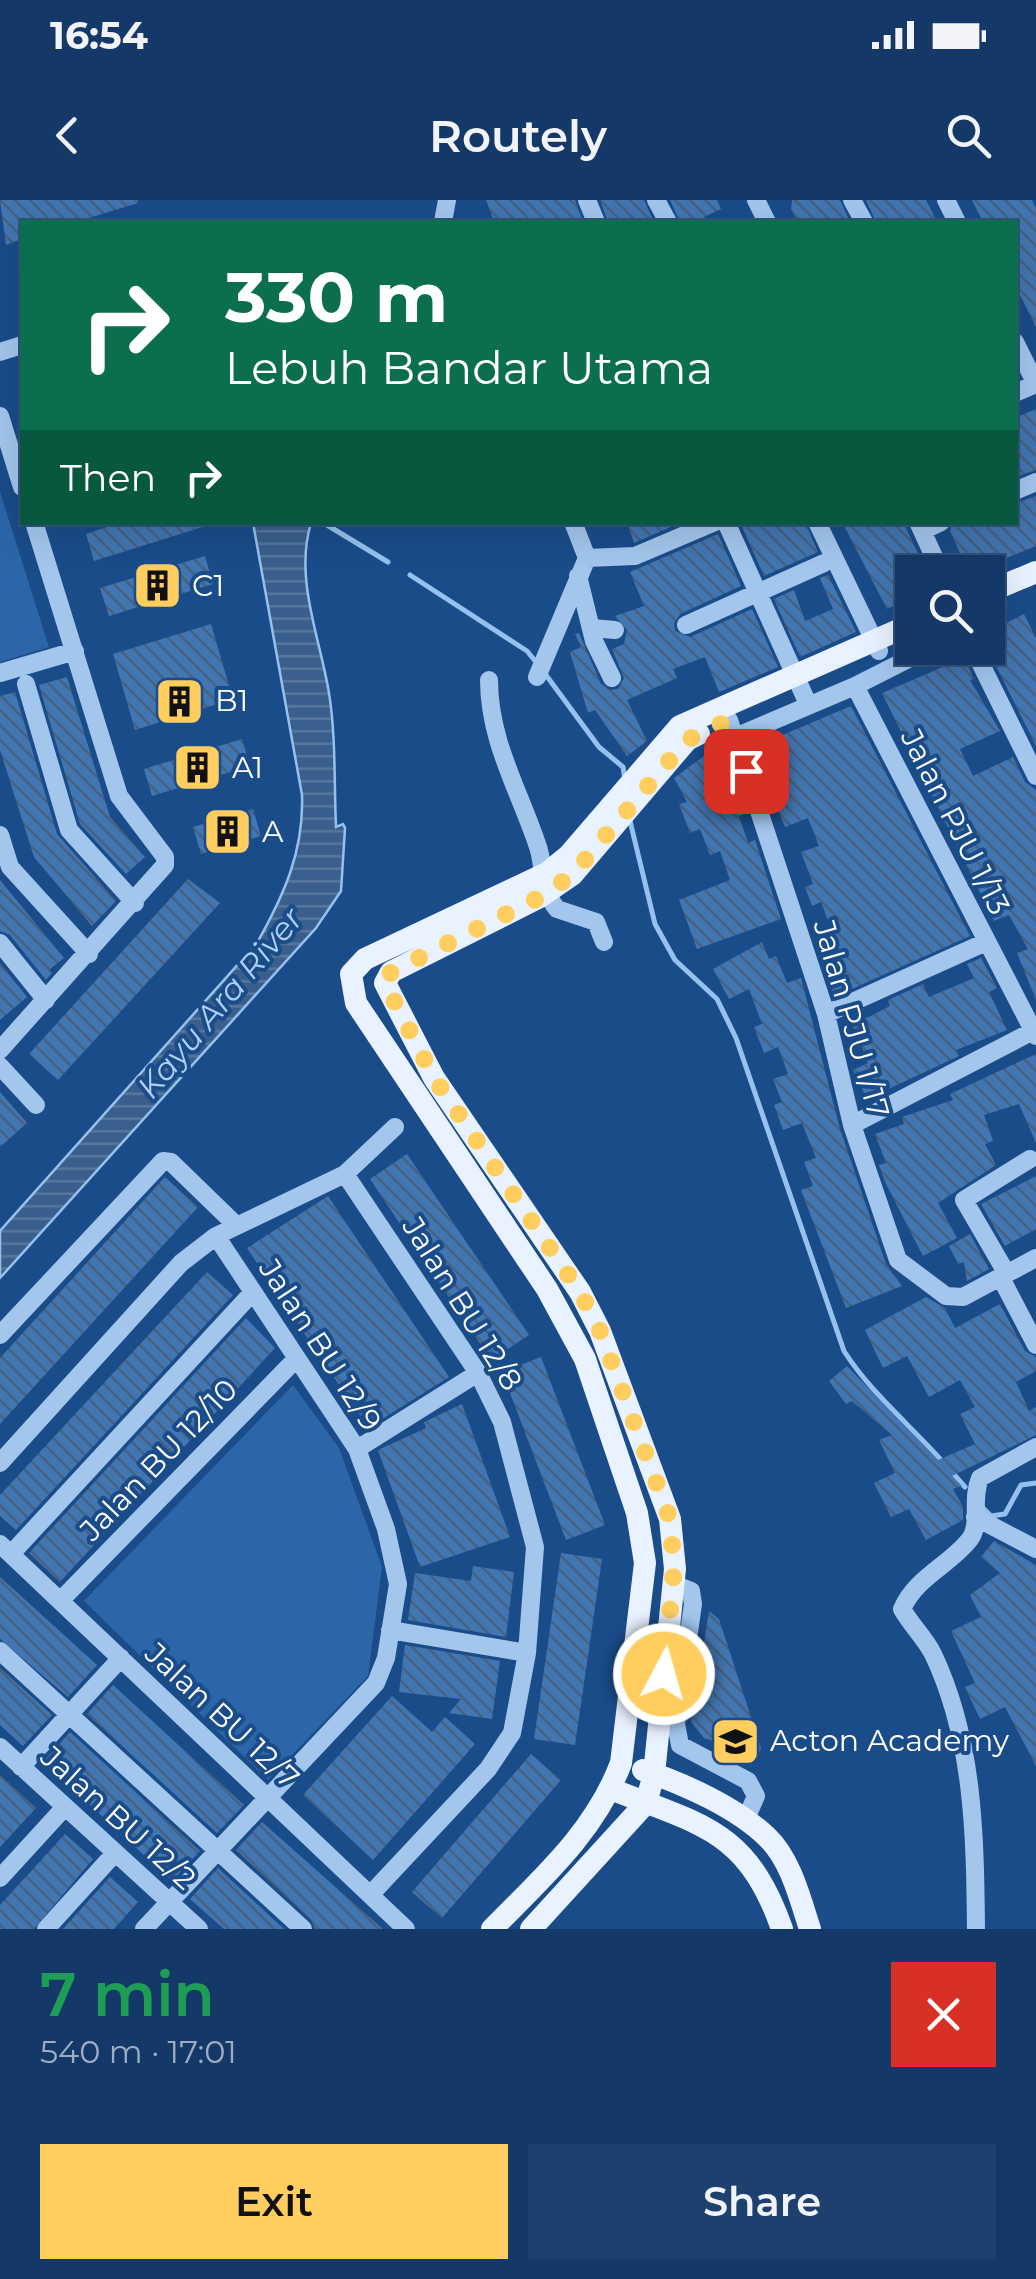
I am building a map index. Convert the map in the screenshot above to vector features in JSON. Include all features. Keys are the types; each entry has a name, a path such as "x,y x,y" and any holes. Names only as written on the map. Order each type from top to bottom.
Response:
{"main road":[{"path":"1005,585 1036,572"},
{"path":"492,1929 584,1835 611,1789 621,1763 645,1563 637,1512 585,1359 548,1288 426,1086 390,996 387,977 497,908 544,884 572,875 612,830 634,789 663,757 687,740 732,728 895,633"},
{"path":"663,757 680,726 801,688"},
{"path":"544,884 607,806 634,789"},
{"path":"497,908 365,959 351,974 356,1003 426,1086 580,1292 600,1331 670,1519 673,1584 654,1774 646,1803 531,1929"},
{"path":"621,1763 654,1774 745,1821 769,1839 791,1875 810,1929"},
{"path":"611,1789 713,1831 748,1858 768,1890 782,1929"}],"street":[{"path":"1018,348 1036,384"},
{"path":"0,416 20,480"},
{"path":"0,1050 160,874 165,857 119,796 35,525"},
{"path":"537,677 586,558 574,525"},
{"path":"586,558 635,556 708,525"},
{"path":"727,525 801,688 855,686 896,665"},
{"path":"818,525 876,645"},
{"path":"920,527 933,555"},
{"path":"686,625 824,563"},
{"path":"578,575 592,628 612,678"},
{"path":"592,628 615,630"},
{"path":"0,673 75,651"},
{"path":"980,665 1036,776"},
{"path":"489,680 489,716 540,849 544,884 556,909 596,922 604,942"},
{"path":"26,684 69,830 135,903"},
{"name":"Jalan PJU 1/13","path":"855,686 1035,1034"},
{"name":"Jalan PJU 1/17","path":"732,728 826,1014 852,1125 898,1260 946,1296 963,1297 1004,1276"},
{"path":"0,835 5,871 89,954"},
{"path":"826,1014 986,942"},
{"path":"0,943 46,1000"},
{"path":"852,1125 1035,1034"},
{"path":"0,1066 36,1106"},
{"path":"0,1463 181,1263 216,1236 345,1174 395,1127"},
{"path":"1030,1160 964,1200 1036,1345"},
{"path":"0,1335 164,1162 171,1162 236,1226"},
{"name":"Jalan BU 12/8","path":"345,1174 478,1373 502,1422 535,1547 527,1652 512,1733 501,1752 372,1894"},
{"name":"Jalan BU 12/9","path":"144,1929 376,1683 398,1584 396,1564 357,1448 216,1236"},
{"path":"1004,1276 1036,1258"},
{"path":"5,1549 253,1292"},
{"name":"Jalan BU 12/10","path":"60,1601 297,1358"},
{"path":"357,1448 478,1373"},
{"path":"976,1929 972,1801 962,1744 931,1650 902,1609 914,1589 968,1543 975,1531 972,1503 980,1478 1036,1447"},
{"path":"975,1517 1036,1549"},
{"name":"Jalan BU 12/7","path":"5,1549 406,1929"},
{"path":"673,1584 691,1591 693,1604 676,1724 680,1745 748,1781 756,1796 745,1821"},
{"path":"390,1630 527,1652"},
{"path":"0,1651 303,1929"},
{"path":"8,1762 70,1714 121,1658"},
{"name":"Jalan BU 12/2","path":"8,1762 199,1929"},
{"path":"0,1878 64,1808"},
{"path":"46,1929 115,1854"}],"shaded area":[{"path":"0,492 49,647 0,662"},
{"path":"293,1385 339,1448 382,1567 368,1676 268,1780 84,1601"}],"water":[{"name":"Kayu Ara River","path":"253,525 311,525 305,565 307,586 331,709 336,827 343,824 345,828 341,891 316,928 0,1278 0,1231 257,943 276,908 296,854 302,795"}],"building":[{"path":"0,200 138,200 83,220 20,220 20,240 6,245"},
{"path":"486,200 575,200 582,220 493,220"},
{"path":"600,200 644,200 653,220 607,220"},
{"path":"670,200 717,200 721,209 704,217 706,220 679,220"},
{"path":"792,200 840,200 849,220 797,220 791,209"},
{"path":"866,200 926,200 936,220 875,220"},
{"path":"972,200 1032,200 1036,209 1036,327 1018,291 1018,220 982,220"},
{"path":"1036,409 1036,470 1018,476 1018,417"},
{"path":"1036,496 1036,546 1005,558 1005,555 961,555 950,531 952,525 1018,525 1018,502"},
{"path":"113,525 209,525 94,561 86,534"},
{"path":"628,525 675,525 634,543"},
{"path":"741,525 806,525 818,552 764,576"},
{"path":"844,525 904,525 919,555 895,555 895,605 887,609"},
{"path":"718,534 741,586 680,614 674,623 675,631 690,637 752,609 778,667 719,692 705,657 673,669 677,678 627,700 647,741 627,756 595,710 588,713 570,652 581,647 575,634 579,633 601,684 610,690 618,689 624,678 612,649 624,644 627,630 615,616 644,606 630,572"},
{"name":"C1","path":"205,556 213,584 109,616 100,588"},
{"path":"828,575 856,632 800,657 774,599 794,590 805,621 833,609 820,578"},
{"path":"1024,614 1036,638 1036,746 996,665 1005,665 1005,624"},
{"path":"211,624 233,699 135,730 113,654"},
{"path":"948,665 967,665 974,679 970,680 1000,731 960,749 973,776 1013,757 1025,782 1036,790 1036,1000 1017,953 1028,949 1009,915 994,921 882,693"},
{"path":"67,677 110,817 145,857 126,874 80,824 39,685"},
{"path":"15,692 57,834 116,901 92,926 34,857 0,750 0,696"},
{"path":"851,706 970,936 834,997 819,942 834,936 821,902 812,906 805,887 813,884 801,852 819,846 808,818 785,827 752,748"},
{"name":"A1","path":"242,739 250,766 152,796 144,769"},
{"path":"715,748 721,761 728,758 747,813 739,816 748,843 755,840 781,919 697,949 679,900 730,880 720,851 710,855 700,829 690,833 679,804 687,802 674,778"},
{"name":"A","path":"253,809 261,836 201,854 193,827"},
{"path":"188,879 220,903 58,1080 29,1054"},
{"path":"0,880 64,958 49,970 52,973 46,980 10,935 0,931"},
{"path":"762,942 769,959 776,956 787,983 801,978 840,1129 886,1264 902,1286 846,1308 801,1190 813,1186 804,1162 816,1158 802,1123 783,1130 774,1105 782,1102 773,1079 788,1074 778,1047 764,1053 754,1027 762,1024 749,989 729,999 713,969"},
{"path":"981,958 997,988 989,992 1007,1030 956,1050 959,1056 867,1099 853,1070 868,1063 853,1025 890,1006 888,1000 923,984 929,997 974,978 967,964"},
{"path":"0,963 27,997 0,1020"},
{"path":"1036,1054 1036,1143 1019,1104 984,1115 993,1141 985,1144 996,1165 938,1203 957,1238 923,1256 885,1182 879,1165 886,1163 875,1134 904,1124 902,1117 953,1100 950,1094"},
{"path":"0,1092 27,1123 0,1147"},
{"path":"407,1154 529,1335 491,1360 370,1179"},
{"path":"1036,1176 1036,1229 1005,1246 981,1204"},
{"path":"165,1177 198,1207 0,1424 0,1358"},
{"path":"328,1196 449,1377 368,1428 247,1248"},
{"path":"970,1234 989,1269 967,1281 964,1262 958,1264 949,1246"},
{"path":"207,1272 233,1295 16,1530 0,1516 0,1495"},
{"path":"926,1297 945,1308 955,1328 1000,1304 1025,1351 1036,1357 1036,1371 1016,1382 1029,1411 1036,1407 1036,1435 952,1476 962,1486 953,1489 963,1507 963,1520 926,1540 909,1509 891,1517 874,1483 895,1473 879,1440 892,1435 852,1401 846,1404 829,1381 847,1366 938,1460 975,1444 960,1414 975,1407 960,1380 929,1397 907,1356 883,1368 865,1330"},
{"path":"246,1318 275,1348 60,1582 29,1553"},
{"path":"541,1357 605,1525 566,1540 502,1372"},
{"path":"462,1404 510,1537 420,1567 378,1450 426,1428 424,1422"},
{"path":"994,1541 1036,1565 1036,1766 1005,1707 980,1719 965,1687 975,1683 951,1631 981,1617 970,1595 1000,1573 981,1557"},
{"path":"561,1553 602,1559 575,1745 534,1739"},
{"path":"473,1566 514,1572 506,1637 408,1620 415,1573 471,1581"},
{"path":"0,1577 97,1665 68,1697 0,1639"},
{"path":"709,1611 719,1619 761,1748 757,1756 704,1738 691,1722"},
{"path":"405,1645 500,1661 492,1719 449,1713 461,1699 399,1692"},
{"path":"0,1668 52,1715 23,1746 0,1725"},
{"path":"113,1685 244,1805 217,1833 87,1714"},
{"path":"392,1696 432,1732 445,1717 475,1744 373,1860 303,1795"},
{"path":"70,1732 200,1851 172,1881 43,1762"},
{"path":"531,1754 561,1780 442,1918 412,1892"},
{"path":"0,1775 36,1808 0,1847"},
{"path":"262,1822 383,1929 315,1929 311,1920 236,1850"},
{"path":"65,1834 93,1859 34,1929 0,1929 0,1905"},
{"path":"218,1868 284,1929 224,1929 190,1899"},
{"path":"110,1877 138,1902 114,1929 63,1929"}],"waterway":[{"path":"327,525 388,562"},
{"path":"410,575 527,651 536,662"},
{"path":"543,671 599,747 623,767 625,780"},
{"path":"630,821 655,924 675,960 717,999 736,1038 844,1351 878,1394 943,1462"},
{"path":"950,1470 965,1487"},
{"path":"982,1507 991,1516 1005,1514 1021,1485 1036,1483"}],"place":[{"name":"C1","path":"157,586"},
{"name":"B1","path":"180,701"},
{"name":"A1","path":"197,768"},
{"name":"A","path":"227,832"},
{"name":"Acton Academy","path":"735,1741"}],"route":[{"path":"664,1674 674,1569 670,1519 600,1331 580,1292 434,1078 385,983 391,972 540,897 572,875 687,740 729,720 746,771"}]}
